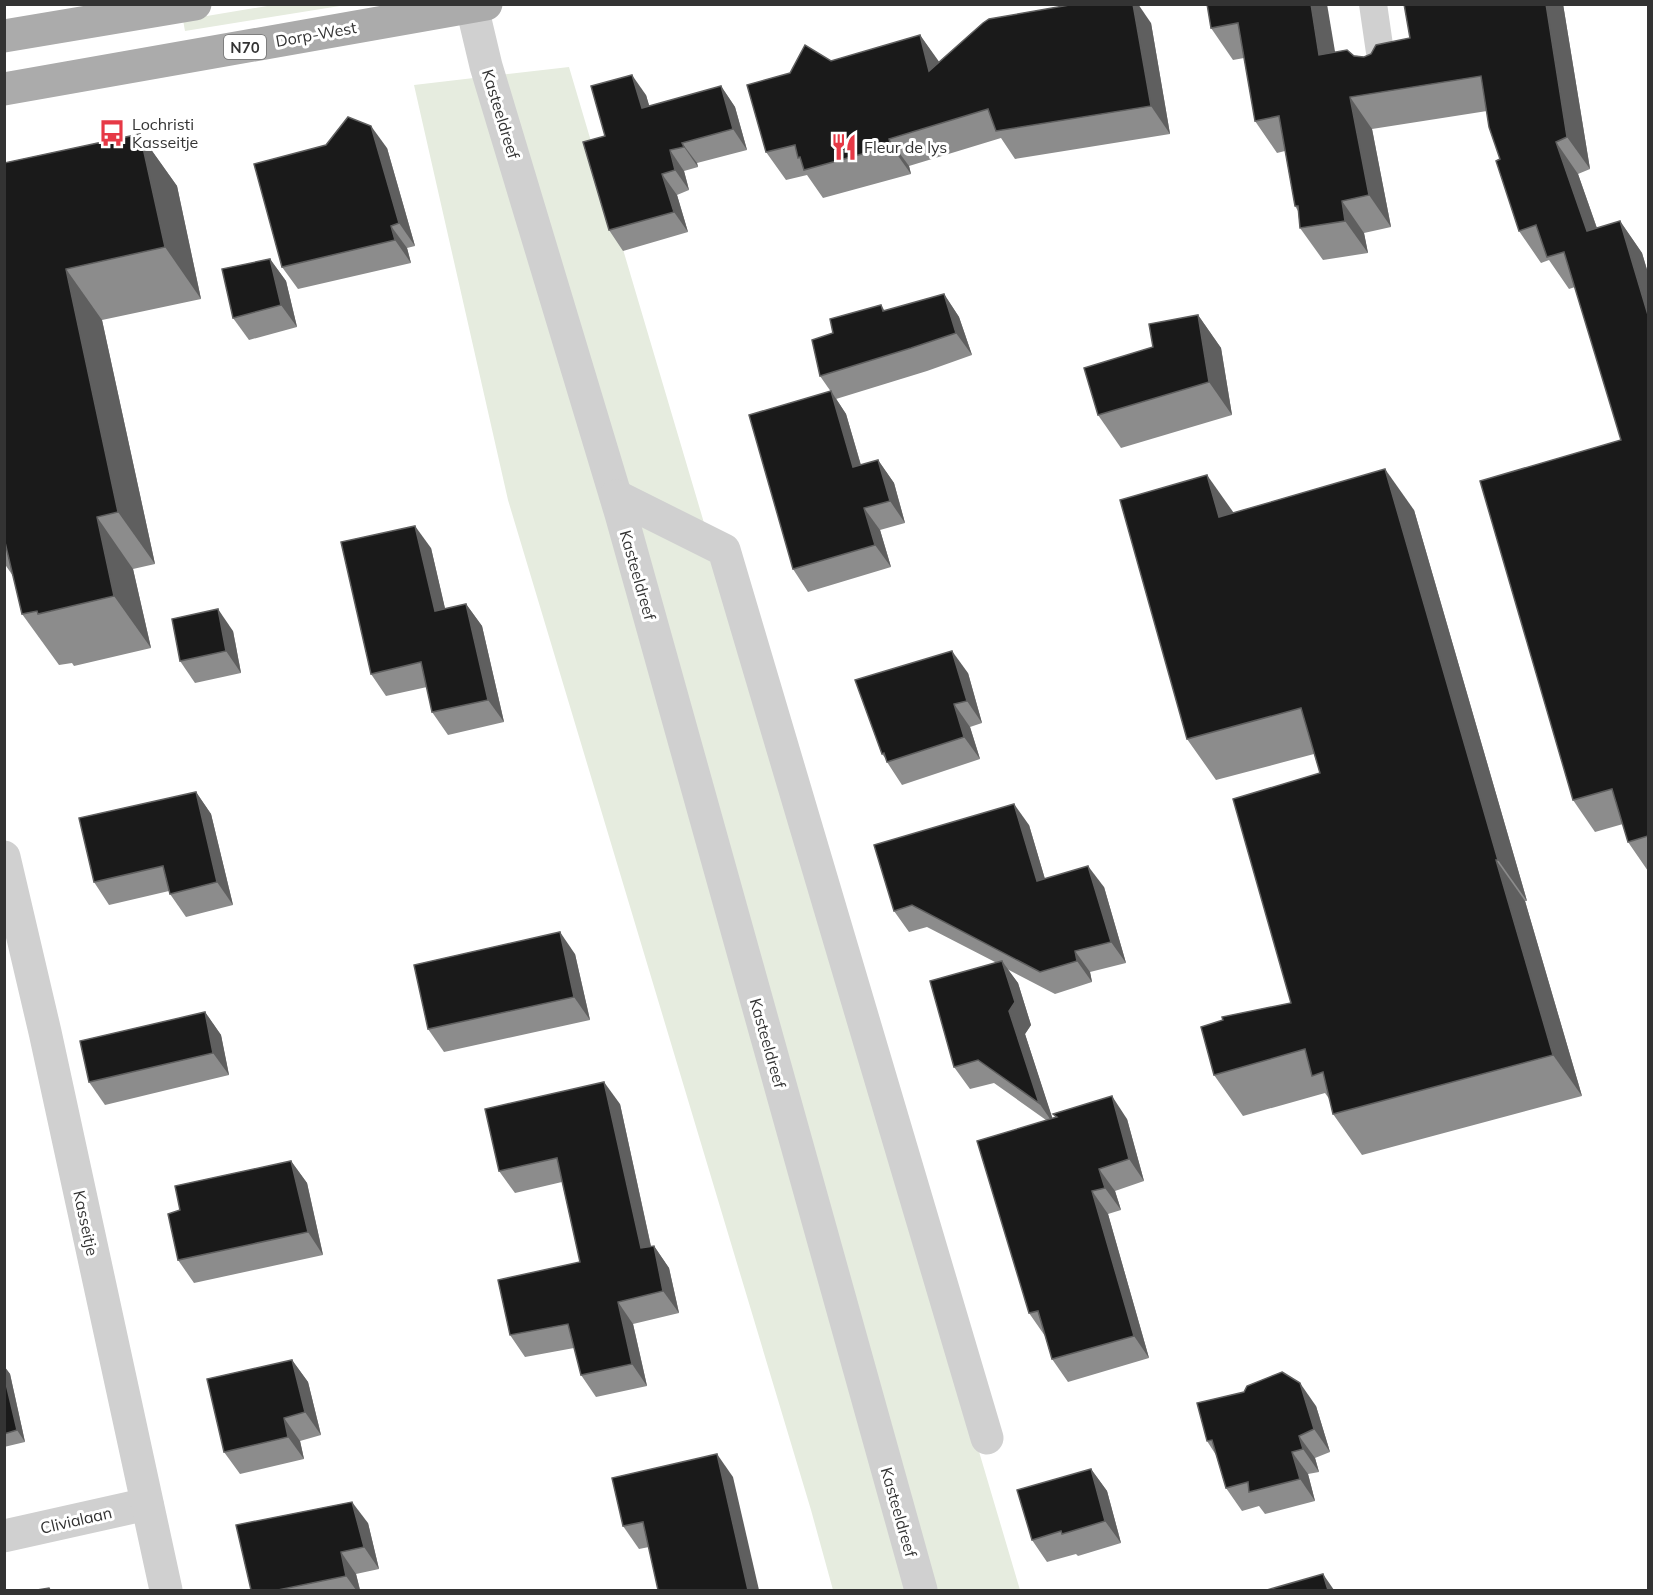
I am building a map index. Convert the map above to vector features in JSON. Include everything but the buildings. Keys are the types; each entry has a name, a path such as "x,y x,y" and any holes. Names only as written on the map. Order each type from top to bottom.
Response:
{"main road":[{"path":"4,36 195,4"},
{"name":"Dorp-West","path":"4,89 479,6"}],"street":[{"name":"Kasteeldreef","path":"479,6 486,66 616,496 921,1590"},
{"name":"Kasteeldreef","path":"616,496 724,550 987,1438"},
{"name":"Kasseitje","path":"4,857 50,1055 166,1590"},
{"name":"Clivialaan","path":"4,1536 147,1504"}],"lane":[{"path":"1373,4 1383,73"}],"shaded area":[{"path":"273,5 346,5 185,31 183,20"},
{"path":"569,67 1020,1590 833,1590 508,500 414,85"}],"place":[{"name":"Lochristi Kasseitje","path":"112,133"},
{"name":"Fleur de lys","path":"844,147"}]}
